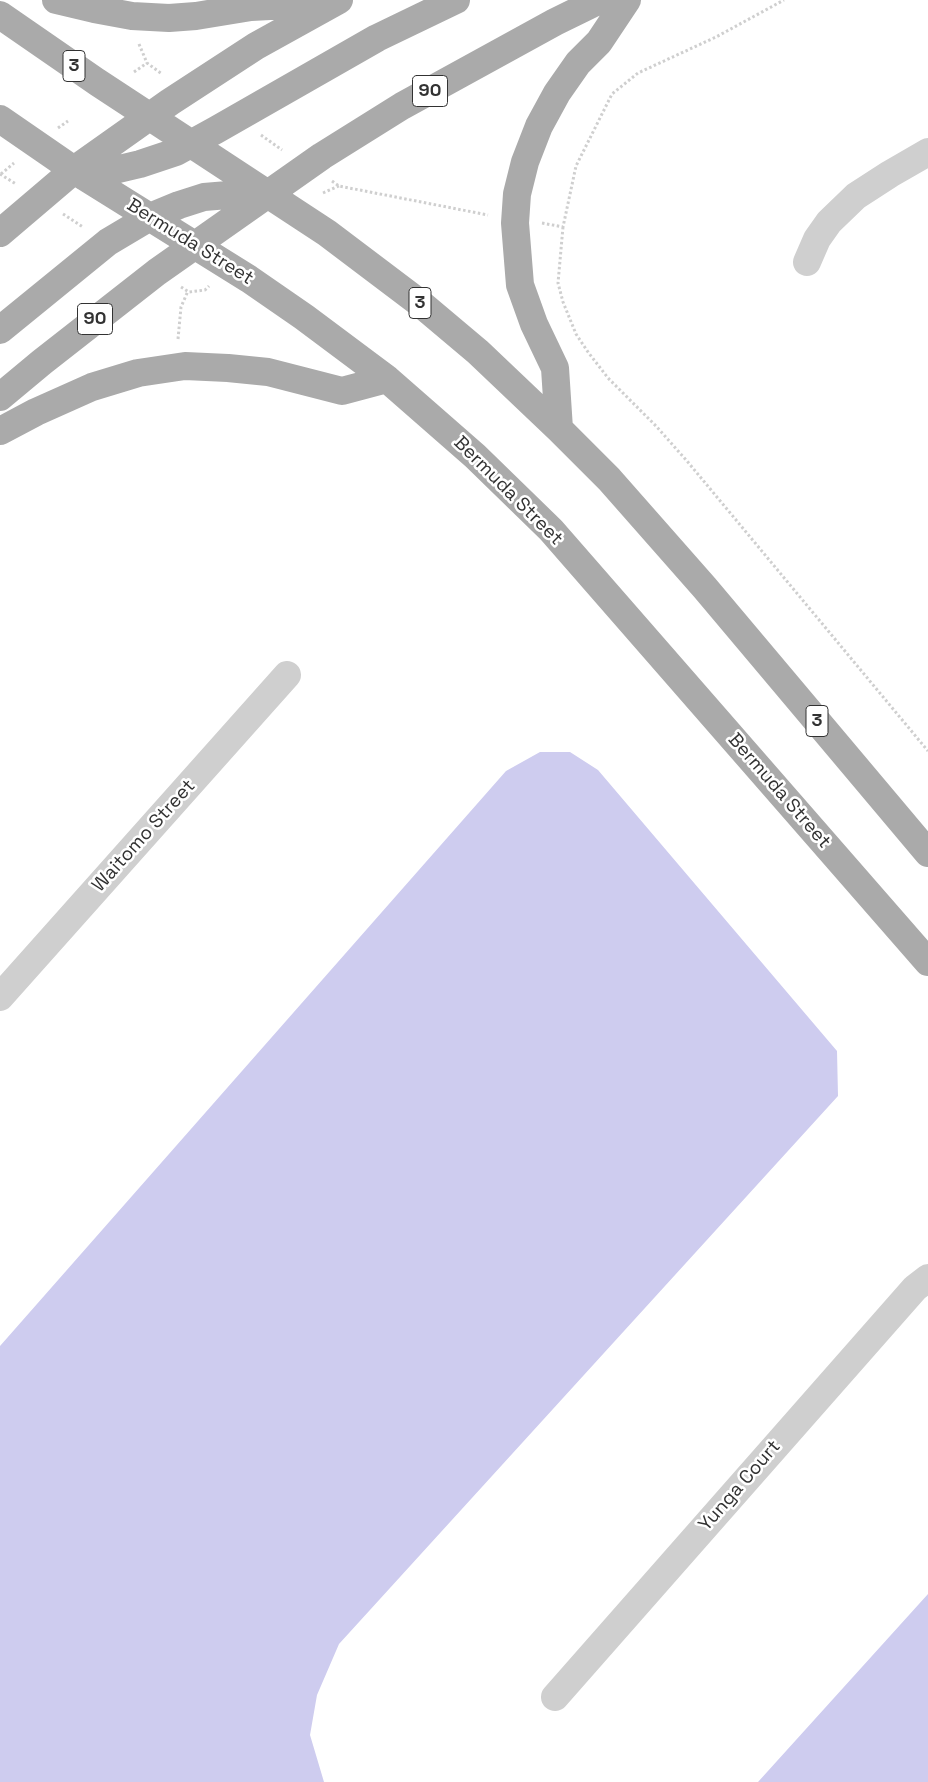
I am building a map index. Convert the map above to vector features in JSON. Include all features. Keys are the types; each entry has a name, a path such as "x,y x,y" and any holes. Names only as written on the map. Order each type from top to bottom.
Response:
{"main road":[{"path":"56,0 132,16 168,18 196,16 251,7 336,1"},
{"path":"80,174 159,158 190,144 377,38 456,0"},
{"name":"90","path":"0,397 102,314 265,193 402,106 554,22 600,0"},
{"path":"559,429 555,368 534,324 520,284 515,223 517,194 526,162 543,118 578,63 598,42 627,0"},
{"path":"0,233 80,174 150,116 256,46 336,1"},
{"name":"3","path":"0,15 190,144 327,233 421,304 478,352 609,479 706,588 928,853"},
{"name":"Bermuda Street","path":"0,119 80,174 249,279 304,317 387,379 475,456 551,530 928,962"},
{"path":"0,330 108,242 150,217 204,197 265,193"},
{"path":"0,431 92,386 138,373 185,366 268,372 342,390 387,379"}],"street":[{"path":"807,262 817,239 829,222 856,196 928,152"},
{"name":"Waitomo Street","path":"0,997 287,675"},
{"name":"Yunga Court","path":"554,1697 915,1288 928,1278"}],"path":[{"path":"784,0 716,37 638,73 612,94 576,166 564,227 558,283 563,302 576,334 608,378 656,426 687,461 928,752"},
{"path":"136,36 147,63 160,72"},
{"path":"134,72 147,63"},
{"path":"256,131 283,150"},
{"path":"14,163 1,174 16,184"},
{"path":"323,193 339,186 490,216"},
{"path":"60,213 90,231"},
{"path":"538,222 564,227"},
{"path":"180,287 188,291 206,290 210,286"},
{"path":"178,343 181,307 188,291"}],"water":[{"path":"540,752 570,752 598,770 837,1051 838,1096 339,1644 317,1695 310,1735 324,1782 0,1782 0,1346 506,771"},
{"path":"928,1594 928,1782 758,1782"}]}
